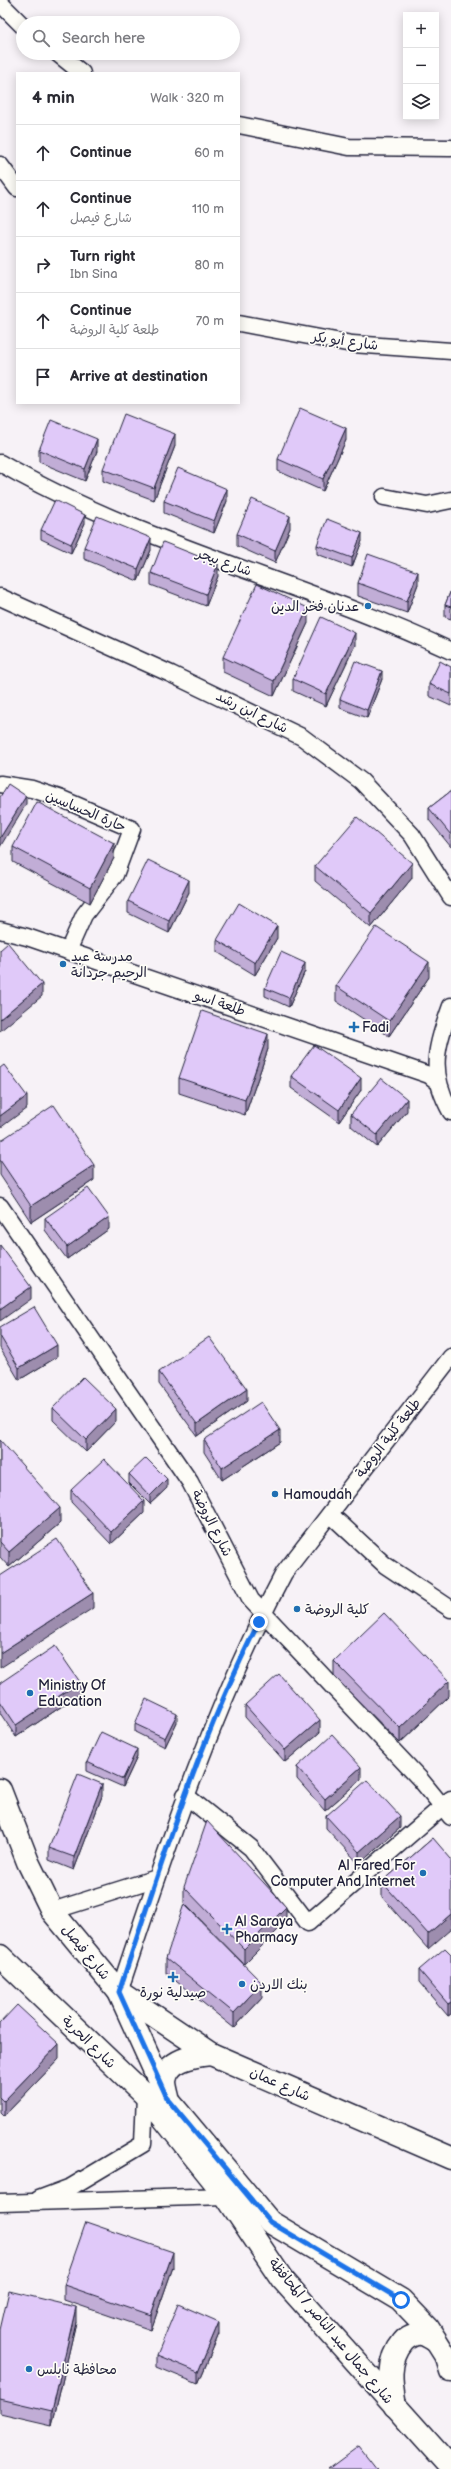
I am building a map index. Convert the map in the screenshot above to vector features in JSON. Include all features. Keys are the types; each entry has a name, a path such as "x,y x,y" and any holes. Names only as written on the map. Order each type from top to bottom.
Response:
{"main road":[{"name":"شارع فيصل","path":"0,1790 28,1862 52,1911 119,1992 168,2100 270,2222 401,2300 428,2328 436,2341"},
{"name":"شارع الحرية","path":"0,1956 145,2095 174,2132"},
{"name":"شارع عمان","path":"119,1992 211,2054 451,2158"},
{"path":"168,2100 165,2081 172,2067 189,2056 211,2054"},
{"name":"شارع جمال عبد الناصر / المحافظة","path":"174,2132 226,2196 282,2279 451,2468"},
{"path":"395,2406 391,2371 397,2349 408,2337 422,2334 436,2341 447,2358 451,2371"}],"street":[{"path":"0,3 16,19"},
{"path":"66,60 81,72"},
{"path":"240,125 349,147 451,148"},
{"path":"0,165 16,187"},
{"name":"شارع أبو بكر","path":"240,323 352,344 451,352"},
{"name":"شارع بيجر","path":"0,463 92,510 189,549 342,604 451,651"},
{"path":"384,497 427,505 451,500"},
{"name":"شارع ابن رشد","path":"0,597 171,674 302,737 361,781 412,835 451,897"},
{"name":"حارة الحساسين","path":"0,784 32,789 62,799 132,829 115,875 84,915 68,951"},
{"name":"طلعة اسو","path":"0,930 68,951 422,1073 438,1082"},
{"path":"451,1006 436,1052 438,1082 451,1112"},
{"name":"شارع الروضة","path":"0,1206 190,1482 251,1600 448,1807"},
{"name":"طلعة كلية الروضة","path":"119,1992 185,1795 244,1652 263,1613 284,1573 451,1357"},
{"path":"330,1514 385,1565 451,1609"},
{"path":"185,1795 250,1848 308,1922 448,1807"},
{"path":"52,1911 157,1878"},
{"path":"26,2204 71,2187 143,2144 145,2095"},
{"path":"0,2203 26,2204 226,2196"}],"building":[{"path":"300,408 346,428 323,479 278,459"},
{"path":"124,414 175,434 154,488 103,469"},
{"path":"51,420 97,439 85,469 39,450"},
{"path":"178,468 227,489 214,521 164,501"},
{"path":"252,499 290,516 275,551 237,534"},
{"path":"55,500 85,515 71,544 41,530"},
{"path":"97,516 151,538 138,569 84,547"},
{"path":"327,519 362,533 352,558 317,545"},
{"path":"163,542 218,564 206,594 151,573"},
{"path":"368,554 418,572 407,601 358,583"},
{"path":"257,584 308,608 274,681 223,657"},
{"path":"451,590 451,607 445,605"},
{"path":"321,617 355,633 326,694 293,679"},
{"path":"355,661 382,671 367,710 340,699"},
{"path":"440,661 451,667 451,694 429,684"},
{"path":"8,784 26,796 0,838 0,797"},
{"path":"451,791 451,835 429,808"},
{"path":"37,802 114,843 90,888 13,847"},
{"path":"357,817 412,863 371,913 315,866"},
{"path":"148,860 189,880 169,921 128,901"},
{"path":"239,903 277,926 255,963 217,940"},
{"path":"376,927 429,962 389,1021 336,986"},
{"path":"8,943 42,984 0,1019 0,950"},
{"path":"281,952 305,963 289,998 265,988"},
{"path":"202,1011 268,1034 245,1100 179,1078"},
{"path":"314,1045 361,1078 339,1110 291,1076"},
{"path":"4,1065 27,1096 0,1116 0,1068"},
{"path":"381,1078 407,1099 377,1135 351,1114"},
{"path":"54,1105 94,1165 31,1206 0,1160 0,1141"},
{"path":"88,1188 109,1217 67,1247 45,1218"},
{"path":"0,1245 31,1287 0,1309"},
{"path":"34,1307 57,1345 19,1368 0,1336 0,1327"},
{"path":"209,1337 247,1389 197,1424 159,1372"},
{"path":"83,1377 116,1409 86,1440 53,1408"},
{"path":"261,1402 280,1430 222,1468 204,1440"},
{"path":"0,1440 60,1508 9,1552 0,1542"},
{"path":"146,1458 167,1479 150,1496 129,1474"},
{"path":"104,1459 144,1501 111,1532 71,1490"},
{"path":"57,1539 93,1593 0,1653 0,1576"},
{"path":"384,1613 449,1681 400,1728 334,1661"},
{"path":"55,1646 80,1682 16,1725 0,1701 0,1683"},
{"path":"279,1674 320,1720 285,1750 245,1705"},
{"path":"146,1699 177,1714 165,1738 135,1724"},
{"path":"101,1732 137,1749 123,1779 87,1762"},
{"path":"332,1735 361,1767 325,1799 297,1767"},
{"path":"78,1774 102,1784 74,1857 49,1848"},
{"path":"367,1780 400,1816 359,1852 326,1816"},
{"path":"207,1821 286,1907 244,1949 184,1887"},
{"path":"433,1838 451,1859 451,1914 428,1934 382,1882"},
{"path":"184,1904 262,1983 234,2013 166,1958"},
{"path":"445,1948 451,1954 451,2002 448,2004 419,1970"},
{"path":"17,2005 59,2044 4,2101 0,2097 0,2023"},
{"path":"86,2222 173,2252 151,2315 64,2285"},
{"path":"9,2291 76,2307 52,2411 0,2399 0,2330"},
{"path":"178,2304 219,2322 198,2372 157,2355"},
{"path":"359,2446 377,2469 328,2469"}],"place":[{"name":"عدنان فخر الدين","path":"368,606"},
{"name":"مدرسة عبد الرحيم جردانة","path":"63,964"},
{"name":"Fadi","path":"354,1027"},
{"name":"Hamoudah","path":"275,1494"},
{"name":"كلية الروضة","path":"297,1609"},
{"name":"Ministry Of Education","path":"30,1693"},
{"name":"Al Fared For Computer And Internet","path":"423,1873"},
{"name":"Al Saraya Pharmacy","path":"227,1929"},
{"name":"صيدلية نورة","path":"173,1977"},
{"name":"بنك الاردن","path":"242,1984"},
{"name":"محافظة نابلس","path":"29,2369"}],"route":[{"path":"259,1622 244,1652 185,1795 119,1992 168,2100 270,2222 401,2300"}]}
